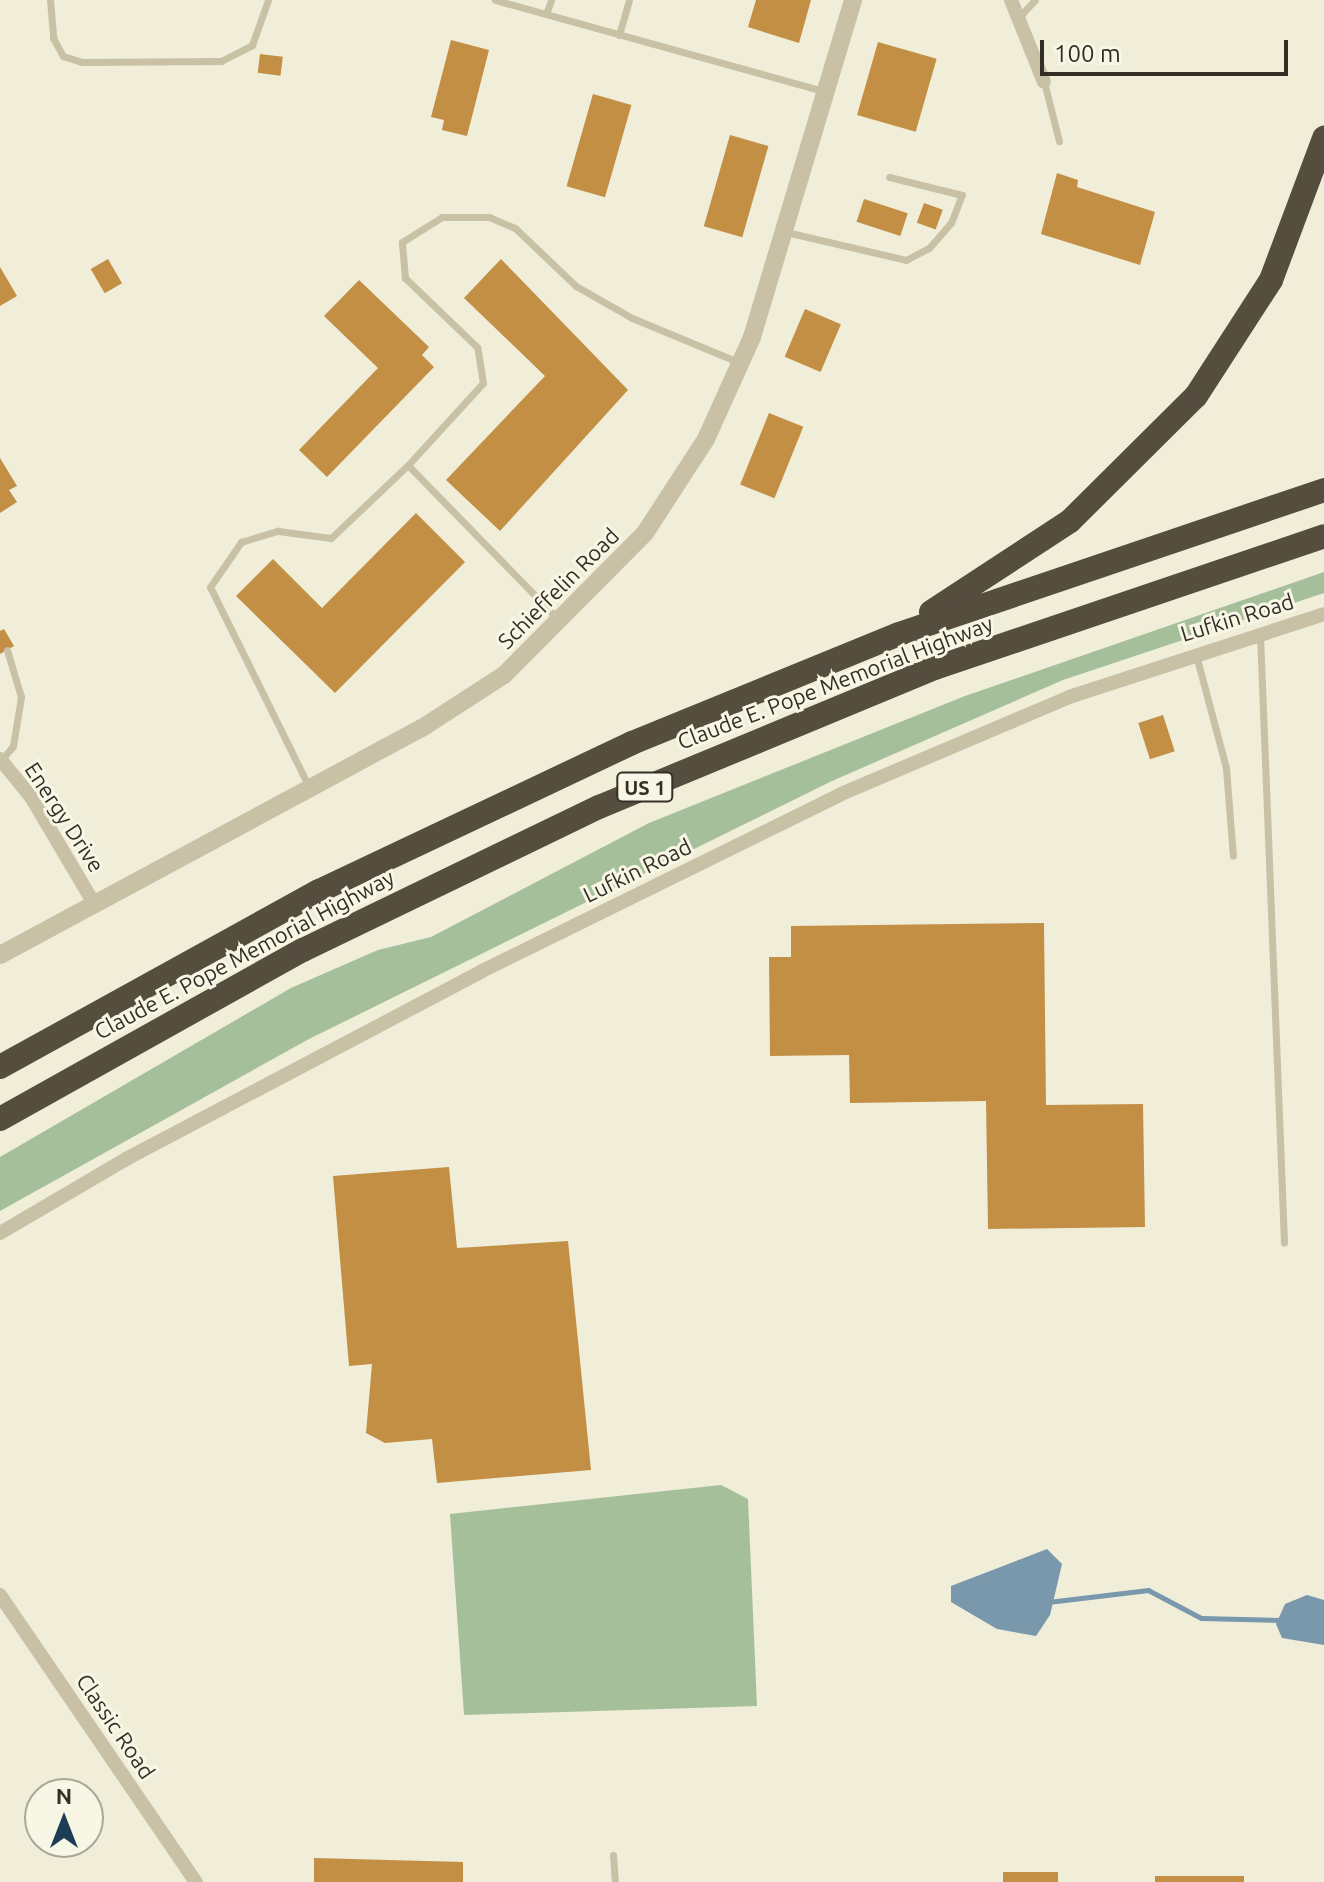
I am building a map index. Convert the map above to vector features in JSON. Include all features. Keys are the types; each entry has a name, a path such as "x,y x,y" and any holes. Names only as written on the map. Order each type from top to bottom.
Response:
{"highway":[{"path":"899,634 1070,521 1160,438 1248,322 1291,235 1324,138"},
{"name":"Claude E. Pope Memorial Highway","path":"0,1067 158,976 452,825 899,634 1324,490"},
{"name":"Claude E. Pope Memorial Highway","path":"0,1119 303,950 599,807 935,668 1324,536"}],"street":[{"name":"Schieffelin Road","path":"0,955 92,900 422,728 504,675 562,623 645,533 706,439 741,362 853,0"},
{"path":"1011,0 1044,82"},
{"name":"Lufkin Road","path":"0,1233 126,1159 469,977 841,794 1069,697 1196,653 1324,614"},
{"name":"Energy Drive","path":"0,760 31,797 92,900"},
{"name":"Classic Road","path":"0,1595 196,1882"}],"lane":[{"path":"50,0 53,38 63,56 82,62 221,61 252,45 268,0"},
{"path":"495,0 824,91"},
{"path":"546,14 551,0"},
{"path":"619,35 629,0"},
{"path":"1019,17 1035,0"},
{"path":"1044,82 1059,141"},
{"path":"784,231 906,260 929,248 951,223 962,195 889,177"},
{"path":"309,787 210,587 241,542 278,531 331,538 408,465 483,383 477,347 405,278 399,260 402,242 442,217 489,217 515,228 576,286 632,318 741,362"},
{"path":"408,465 562,623"},
{"path":"1260,634 1284,1243"},
{"path":"0,760 13,746 21,697 7,650"},
{"path":"1196,653 1226,768 1233,856"},
{"path":"613,1855 615,1882"}],"green space":[{"path":"1324,572 1324,593 1063,680 832,781 309,1039 0,1211 0,1157 291,988 378,950 431,937 649,823 965,696"},
{"path":"721,1485 748,1499 757,1706 464,1715 450,1514"}],"water":[{"path":"1047,1549 1062,1564 1050,1615 1036,1636 997,1629 951,1602 951,1586"},
{"path":"1307,1595 1324,1600 1324,1645 1282,1638 1276,1624 1285,1604"}],"building":[{"path":"756,0 811,0 799,43 748,27"},
{"path":"451,40 489,50 467,136 442,130 444,120 431,117"},
{"path":"878,42 937,59 916,132 857,115"},
{"path":"260,54 283,57 281,76 258,73"},
{"path":"593,94 631,105 605,197 567,186"},
{"path":"730,135 768,146 742,237 704,226"},
{"path":"1057,173 1078,180 1077,187 1155,212 1140,265 1041,234"},
{"path":"864,199 908,213 900,236 857,222"},
{"path":"924,203 943,210 936,230 917,223"},
{"path":"108,259 122,283 105,293 91,269"},
{"path":"501,259 628,390 500,531 446,480 545,376 464,298"},
{"path":"0,267 17,296 0,306"},
{"path":"359,280 429,347 422,355 434,367 327,477 299,450 378,368 324,316"},
{"path":"805,309 841,324 821,372 785,357"},
{"path":"769,413 803,427 774,498 740,484"},
{"path":"0,458 17,486 9,490 17,502 0,513"},
{"path":"416,513 465,562 335,693 236,596 273,559 322,608"},
{"path":"4,629 14,646 0,654 0,631"},
{"path":"1163,715 1175,751 1150,759 1138,723"},
{"path":"1044,923 1046,1105 1143,1104 1145,1227 988,1229 986,1101 850,1103 849,1055 770,1056 769,957 791,957 791,926"},
{"path":"449,1167 457,1248 568,1241 591,1470 437,1483 432,1439 385,1443 366,1433 372,1364 349,1366 333,1176"},
{"path":"314,1858 463,1862 463,1882 314,1882"},
{"path":"1003,1872 1058,1872 1058,1882 1003,1882"},
{"path":"1155,1876 1244,1876 1244,1882 1155,1882"}],"waterway":[{"path":"1048,1602 1148,1590 1201,1618 1283,1620"}]}
